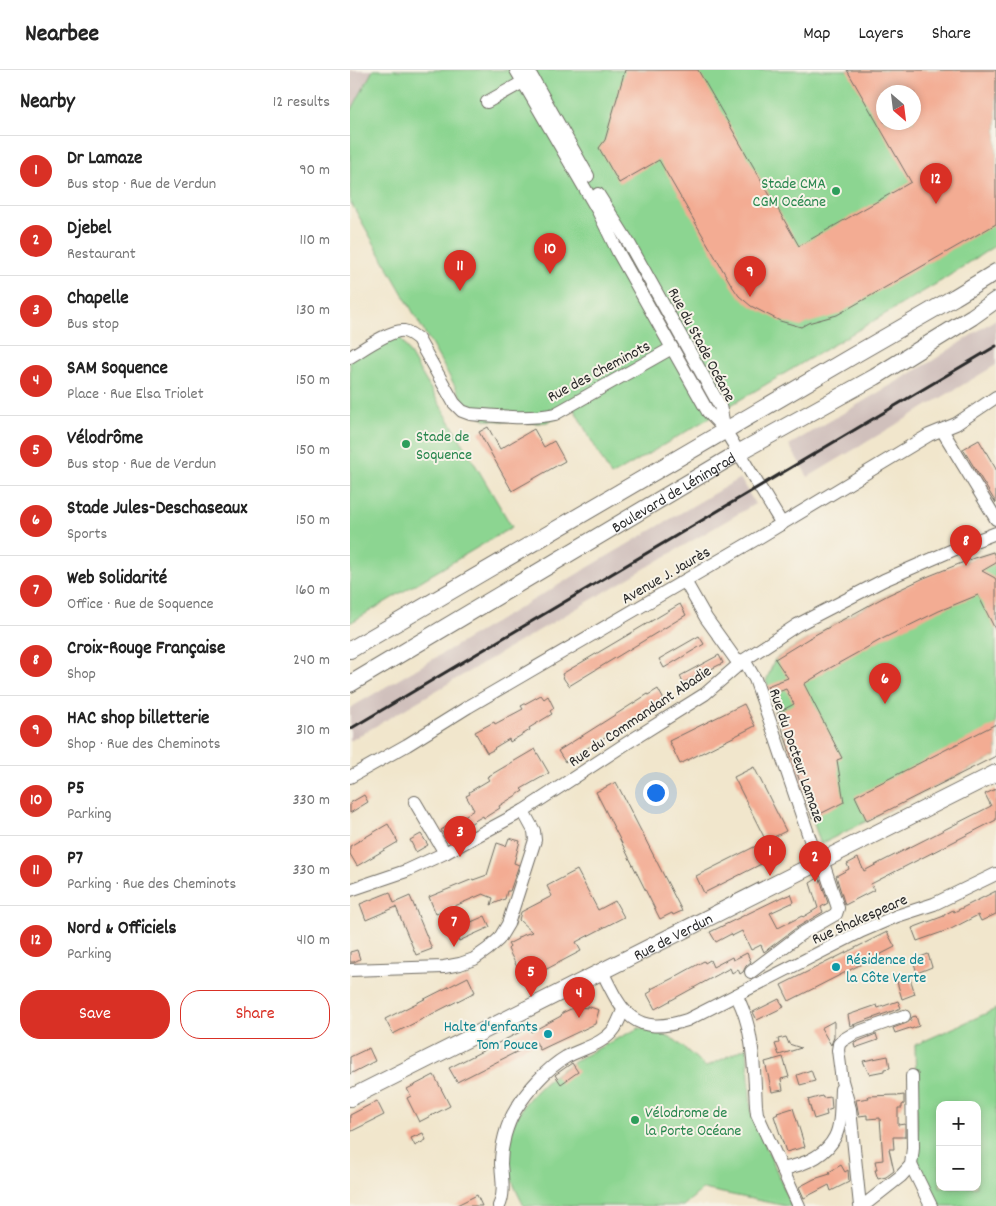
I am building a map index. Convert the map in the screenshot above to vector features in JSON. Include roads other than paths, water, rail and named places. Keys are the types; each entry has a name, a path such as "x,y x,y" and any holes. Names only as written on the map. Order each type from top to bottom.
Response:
{"main road":[{"name":"Boulevard de Léningrad","path":"350,650 996,272"},
{"name":"Boulevard de Léningrad","path":"350,684 738,453 875,377 996,300"},
{"name":"Rue de Verdun","path":"350,1098 996,773"}],"street":[{"name":"Rue du Stade Océane","path":"516,70 525,76 630,245 720,406 725,430"},
{"name":"Rue du Stade Océane","path":"525,76 618,252 708,412 725,430"},
{"path":"487,102 525,76"},
{"name":"Rue des Cheminots","path":"350,357 394,332 403,331 411,333 418,338 454,403 462,411 470,414 533,417 555,414 672,348"},
{"name":"Avenue J. Jaurès","path":"350,777 782,524 929,435 956,424 996,396"},
{"path":"725,430 782,524"},
{"path":"942,430 996,519"},
{"name":"Rue du Commandant Abadie","path":"350,890 406,871 445,854 523,812 705,694 741,662 797,625 860,592 924,562 996,534"},
{"name":"Rue du Docteur Lamaze","path":"685,581 706,618 755,679 838,908 836,914 801,934 751,972"},
{"path":"414,802 445,854"},
{"path":"350,970 444,967 460,964 478,956 494,944 508,924 535,840 534,831 523,812"},
{"name":"Rue Shakespeare","path":"623,1010 634,1019 646,1024 660,1026 687,1020 862,931 897,916 934,904 996,874"},
{"path":"499,1206 502,1193 504,1140 516,1109 532,1088 554,1065 566,1057 599,1042 609,1034 615,1027 623,1010 616,1001 602,971"},
{"path":"736,995 741,1004 752,1045 758,1114 798,1206"},
{"path":"862,1206 850,1109 842,1081 839,1044 853,1034 904,1016"},
{"path":"912,1076 913,1148 911,1166 931,1206"},
{"path":"782,1169 811,1161 829,1146 835,1136 839,1123 842,1081"},
{"path":"862,1206 911,1166"}],"railway":[{"path":"350,729 996,346"}],"place":[{"name":"Stade CMA CGM Océane","path":"836,191"},
{"name":"Nord & Officiels","path":"936,204"},
{"name":"P5","path":"550,274"},
{"name":"P7","path":"460,291"},
{"name":"HAC shop billetterie","path":"750,297"},
{"name":"Stade de Soquence","path":"406,444"},
{"name":"Croix-Rouge Française","path":"966,566"},
{"name":"Stade Jules-Deschaseaux","path":"885,704"},
{"name":"Chapelle","path":"460,857"},
{"name":"Dr Lamaze","path":"770,876"},
{"name":"Djebel","path":"815,882"},
{"name":"Web Solidarité","path":"454,947"},
{"name":"Résidence de la Côte Verte","path":"836,967"},
{"name":"Vélodrôme","path":"531,997"},
{"name":"SAM Soquence","path":"579,1018"},
{"name":"Halte d'enfants Tom Pouce","path":"548,1034"},
{"name":"Vélodrome de la Porte Océane","path":"635,1120"}]}
